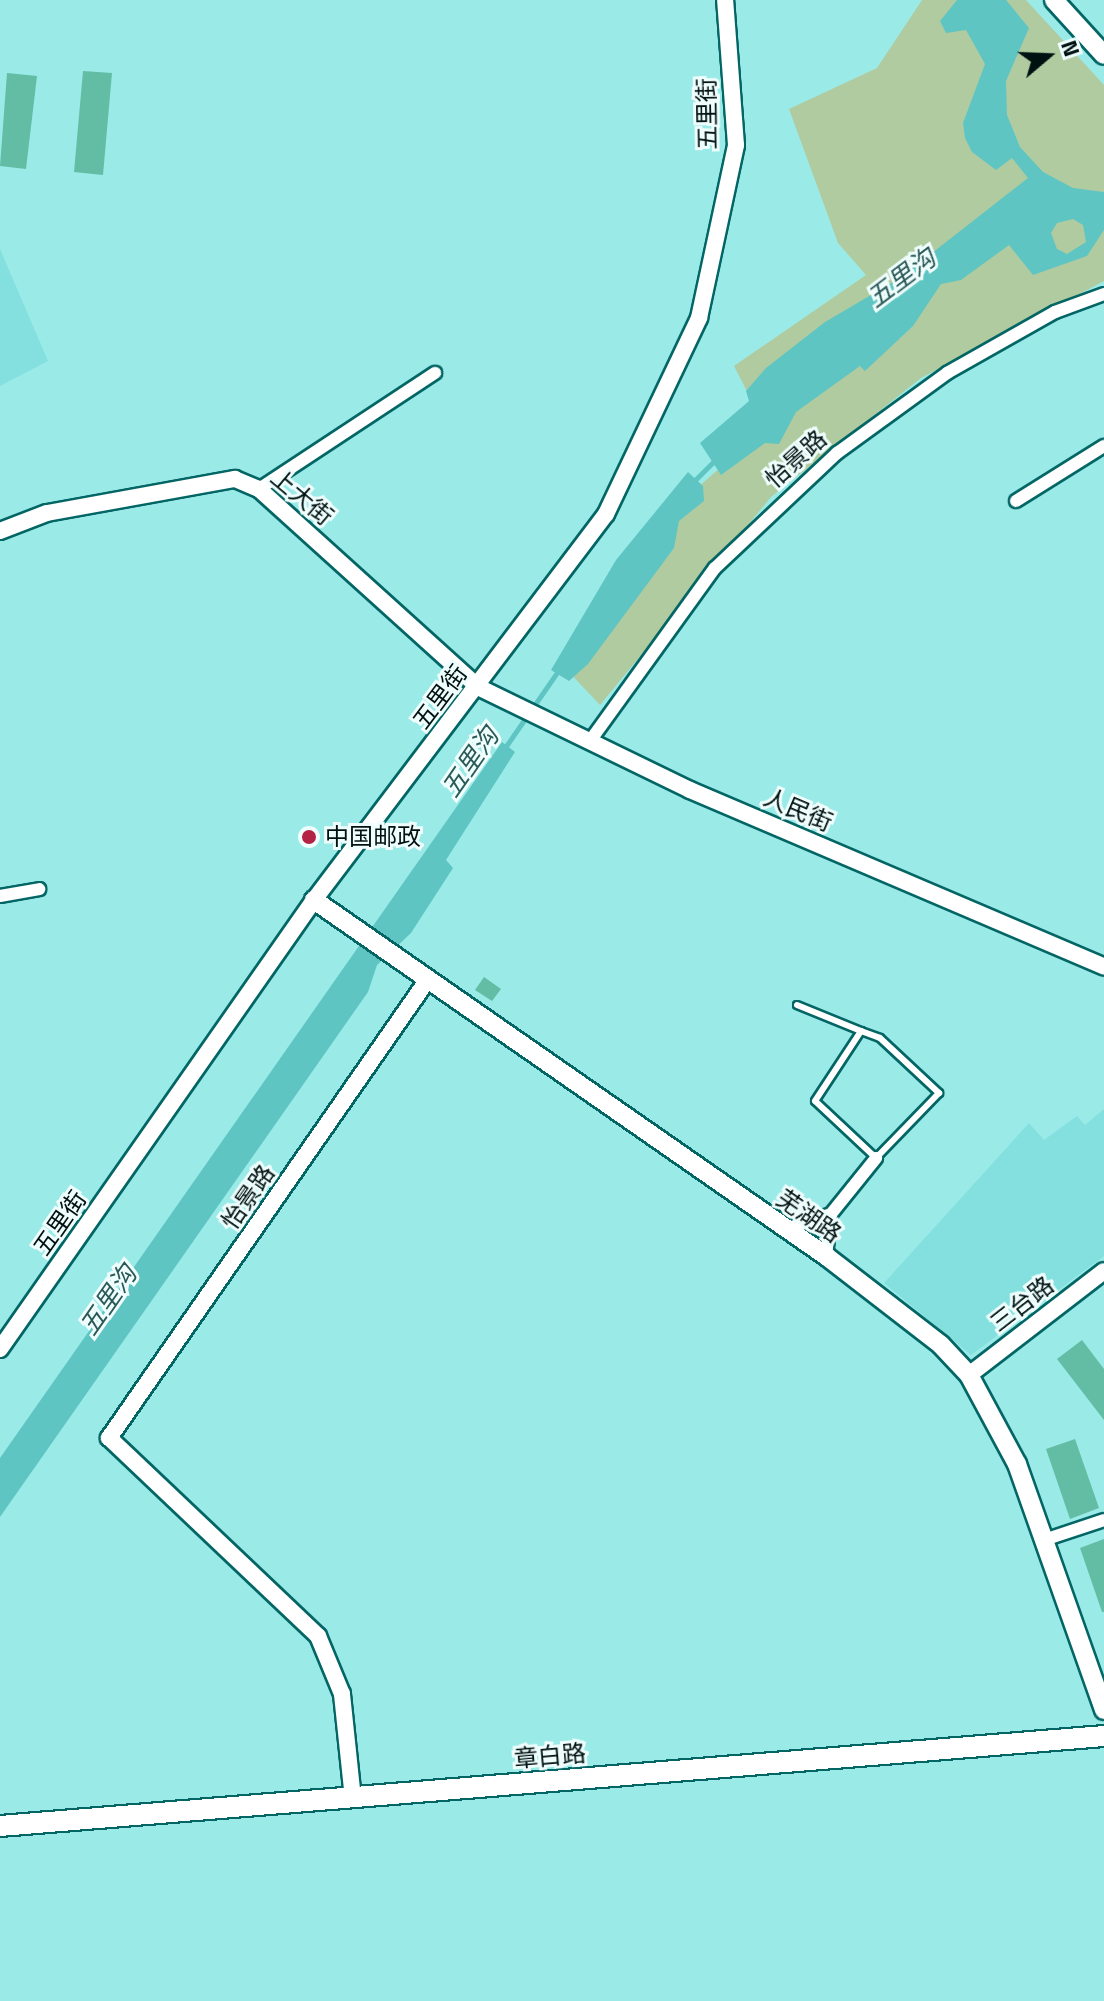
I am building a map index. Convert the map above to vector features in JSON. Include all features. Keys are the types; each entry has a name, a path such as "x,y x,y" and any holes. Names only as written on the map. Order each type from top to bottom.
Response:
{"main road":[{"path":"1054,0 1104,55"},
{"name":"芜湖路","path":"314,900 426,982 826,1256 941,1345 969,1375 1017,1464 1104,1710"},
{"name":"章白路","path":"0,1826 1104,1736"}],"street":[{"name":"五里街","path":"0,1349 314,900 606,514 699,318 736,145 725,0"},
{"name":"怡景路","path":"590,741 715,568 837,453 947,373 1055,312 1104,294"},
{"path":"259,489 435,373"},
{"path":"1016,501 1104,446"},
{"name":"上大街","path":"0,531 47,513 219,479 259,489 478,687"},
{"name":"人民街","path":"478,687 590,741 1104,967"},
{"path":"0,896 39,889"},
{"name":"怡景路","path":"353,1799 342,1694 318,1636 109,1438 426,982"},
{"path":"826,1256 831,1214 876,1158"},
{"path":"786,1229 831,1214"},
{"name":"三台路","path":"969,1375 1104,1271"},
{"path":"1044,1540 1104,1520"}],"lane":[{"path":"797,1005 880,1038 939,1093 876,1158 815,1101 861,1031"}],"shaded area":[{"path":"0,249 48,361 0,386"},
{"path":"1104,1109 1104,1256 971,1355 884,1283 1029,1123 1044,1140 1077,1116 1085,1125"}],"green space":[{"path":"922,0 1026,0 1104,85 1104,281 921,378 771,497 600,705 565,668 690,494 766,428 734,366 866,275 838,243 789,109 877,68"}],"water":[{"path":"957,0 1006,0 1029,28 1006,81 1007,115 1020,147 1043,172 1073,188 1104,192 1104,230 1087,256 1033,275 1009,245 961,280 941,284 913,326 865,371 860,366 796,412 779,444 765,443 721,475 700,443 749,401 746,391 766,368 825,322 900,278 1028,178 1012,158 996,170 972,152 965,138 963,123 985,64 966,30 946,33 940,21","holes":["1073,219 1083,225 1086,242 1067,254 1057,249 1051,233 1057,223"]},
{"path":"688,472 703,486 704,501 679,521 674,548 588,664 569,681 551,670 616,560"},
{"path":"502,742 515,752 446,860 453,868 411,933 377,965 368,992 0,1517 0,1458"}],"building":[{"path":"83,71 112,73 103,175 74,172"},
{"path":"7,73 37,76 26,169 0,166"},
{"path":"484,977 501,989 492,1001 475,990"},
{"path":"1082,1340 1104,1369 1104,1420 1057,1359"},
{"path":"1075,1439 1099,1508 1070,1519 1046,1449"},
{"path":"1104,1539 1104,1612 1102,1612 1080,1548"}],"waterway":[{"name":"五里沟","path":"693,482 717,458"},
{"name":"五里沟","path":"504,749 560,668"}],"place":[{"name":"中国邮政","path":"309,837"}]}
